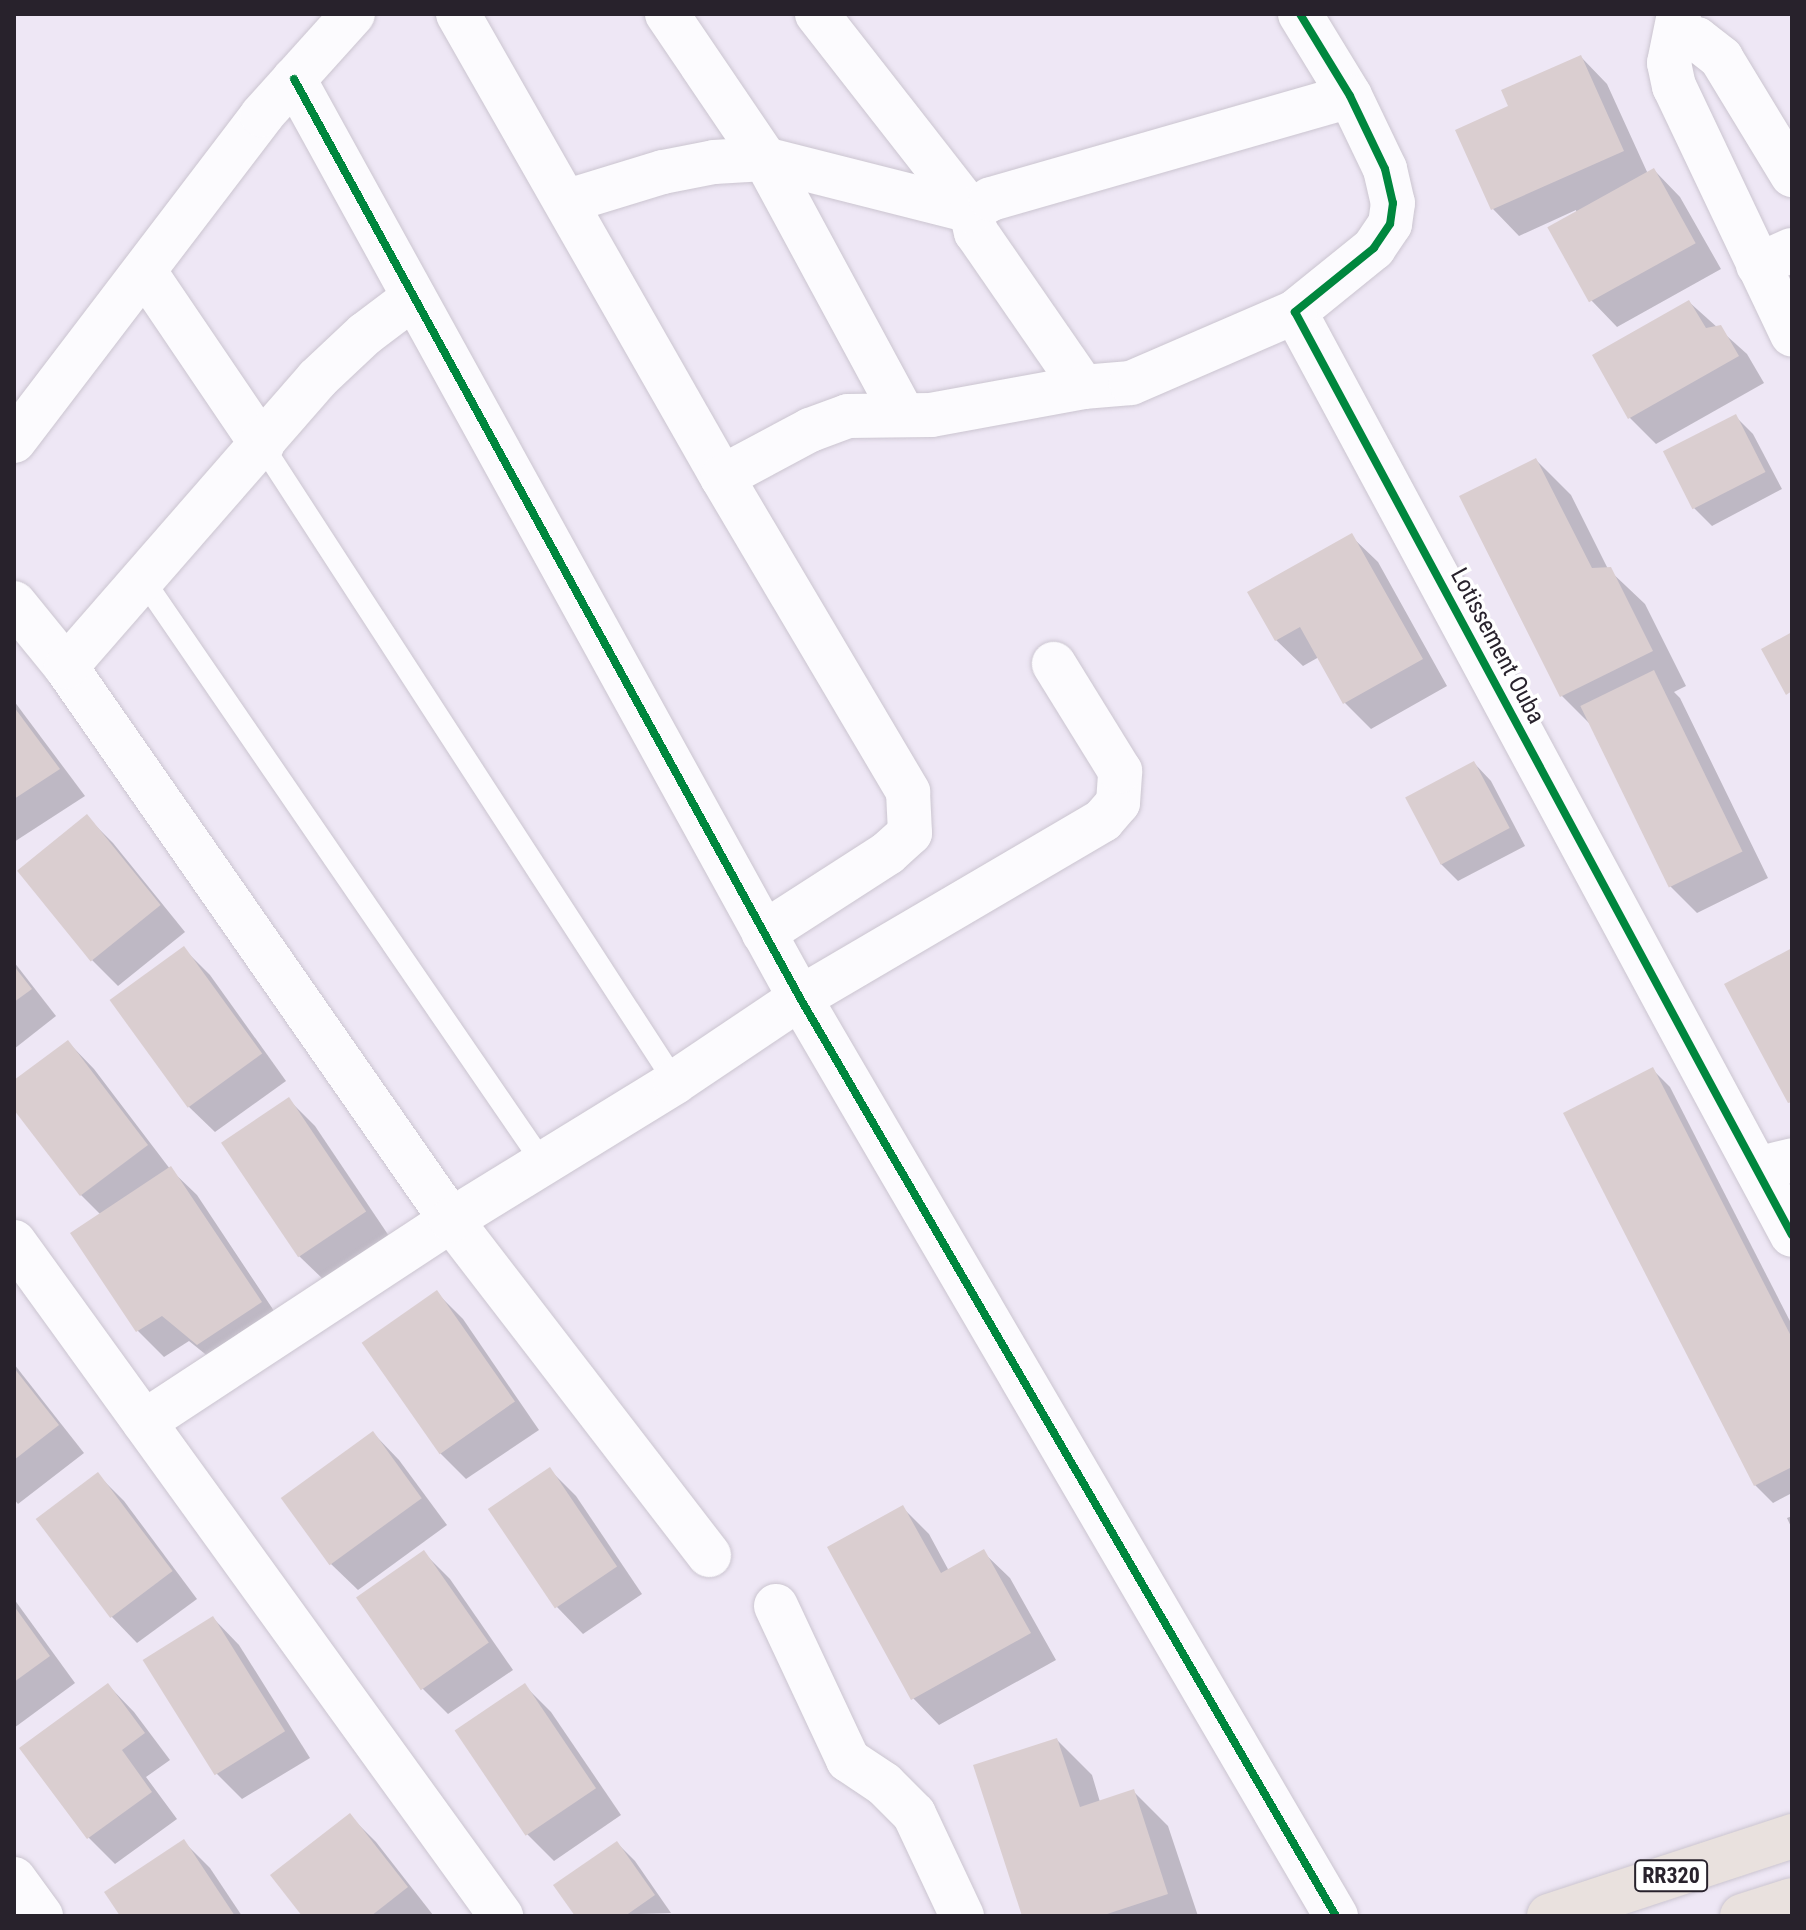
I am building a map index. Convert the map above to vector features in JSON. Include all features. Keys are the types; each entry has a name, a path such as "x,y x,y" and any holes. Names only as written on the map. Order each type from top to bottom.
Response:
{"main road":[{"name":"RR320","path":"1549,1916 1792,1836"},
{"path":"1742,1916 1792,1900"}],"street":[{"path":"14,441 262,115 353,14"},
{"path":"458,14 568,201 722,477 908,792 910,833 888,853 764,933"},
{"path":"667,14 765,159 903,414"},
{"path":"817,14 971,211 976,232 1083,387"},
{"path":"722,477 810,430 848,416 965,411 1083,387 1131,383 1295,312 1374,248 1390,224 1393,203 1385,169 1350,96 1300,14"},
{"path":"1792,175 1721,58 1678,25 1669,63 1674,86 1775,257 1792,334"},
{"path":"294,79 800,998 1336,1916"},
{"path":"568,201 663,172 714,162 765,159 971,211 991,199 1350,96"},
{"path":"145,272 262,445"},
{"path":"66,667 317,379 365,334 414,297"},
{"name":"Lotissement Ouba","path":"1295,312 1774,1164 1792,1235"},
{"path":"14,603 66,667 451,1220 709,1555"},
{"path":"144,1422 451,1220 675,1082 800,998 1103,820 1118,803 1120,771 1054,664"},
{"path":"14,1242 501,1916"},
{"path":"776,1606 848,1760 884,1784 914,1814 962,1916"},
{"path":"14,1879 41,1916"}],"lane":[{"path":"262,445 675,1082"},
{"path":"144,581 543,1163"}],"building":[{"path":"1581,55 1624,151 1491,210 1455,130 1508,106 1501,90"},
{"path":"1654,168 1696,243 1589,302 1547,227"},
{"path":"1689,300 1706,328 1721,325 1739,356 1628,419 1592,355"},
{"path":"1736,414 1766,472 1692,509 1663,451"},
{"path":"1536,458 1592,568 1611,567 1653,651 1560,697 1459,496"},
{"path":"1352,533 1423,659 1343,704 1300,627 1275,641 1247,592"},
{"path":"1792,632 1792,691 1786,695 1761,649"},
{"path":"1654,670 1743,852 1669,888 1580,706"},
{"path":"14,707 60,769 14,799"},
{"path":"1474,761 1510,828 1441,865 1405,798"},
{"path":"87,814 161,905 91,962 17,871"},
{"path":"184,946 262,1054 188,1108 110,1000"},
{"path":"1792,948 1792,1102 1788,1103 1724,984"},
{"path":"14,966 32,989 14,1002"},
{"path":"68,1040 148,1145 80,1196 14,1110 14,1080"},
{"path":"1653,1067 1792,1338 1792,1467 1754,1486 1563,1113"},
{"path":"289,1097 366,1211 298,1257 221,1143"},
{"path":"171,1166 262,1302 197,1345 162,1316 136,1332 70,1233"},
{"path":"437,1290 515,1401 440,1454 362,1343"},
{"path":"14,1368 59,1425 14,1460"},
{"path":"373,1431 422,1498 330,1565 281,1498"},
{"path":"550,1467 617,1566 555,1608 488,1509"},
{"path":"98,1472 173,1571 110,1618 36,1519"},
{"path":"903,1505 941,1573 984,1549 1031,1633 911,1700 827,1547"},
{"path":"424,1550 489,1643 421,1690 356,1598"},
{"path":"14,1606 50,1656 14,1682"},
{"path":"213,1616 285,1731 215,1775 143,1660"},
{"path":"108,1683 145,1733 122,1750 152,1792 87,1839 19,1748"},
{"path":"525,1683 596,1788 526,1836 455,1731"},
{"path":"1057,1738 1080,1807 1134,1789 1168,1894 1101,1916 1022,1916 973,1765"},
{"path":"350,1813 408,1887 371,1916 302,1916 270,1875"},
{"path":"184,1839 235,1916 120,1916 104,1892"},
{"path":"617,1841 655,1895 625,1916 575,1916 553,1885"}],"cycle path":[{"path":"1300,14 1350,96 1385,169 1393,203 1390,224 1374,248 1295,312 1792,1235"},
{"path":"294,79 800,998 1336,1916"}]}
